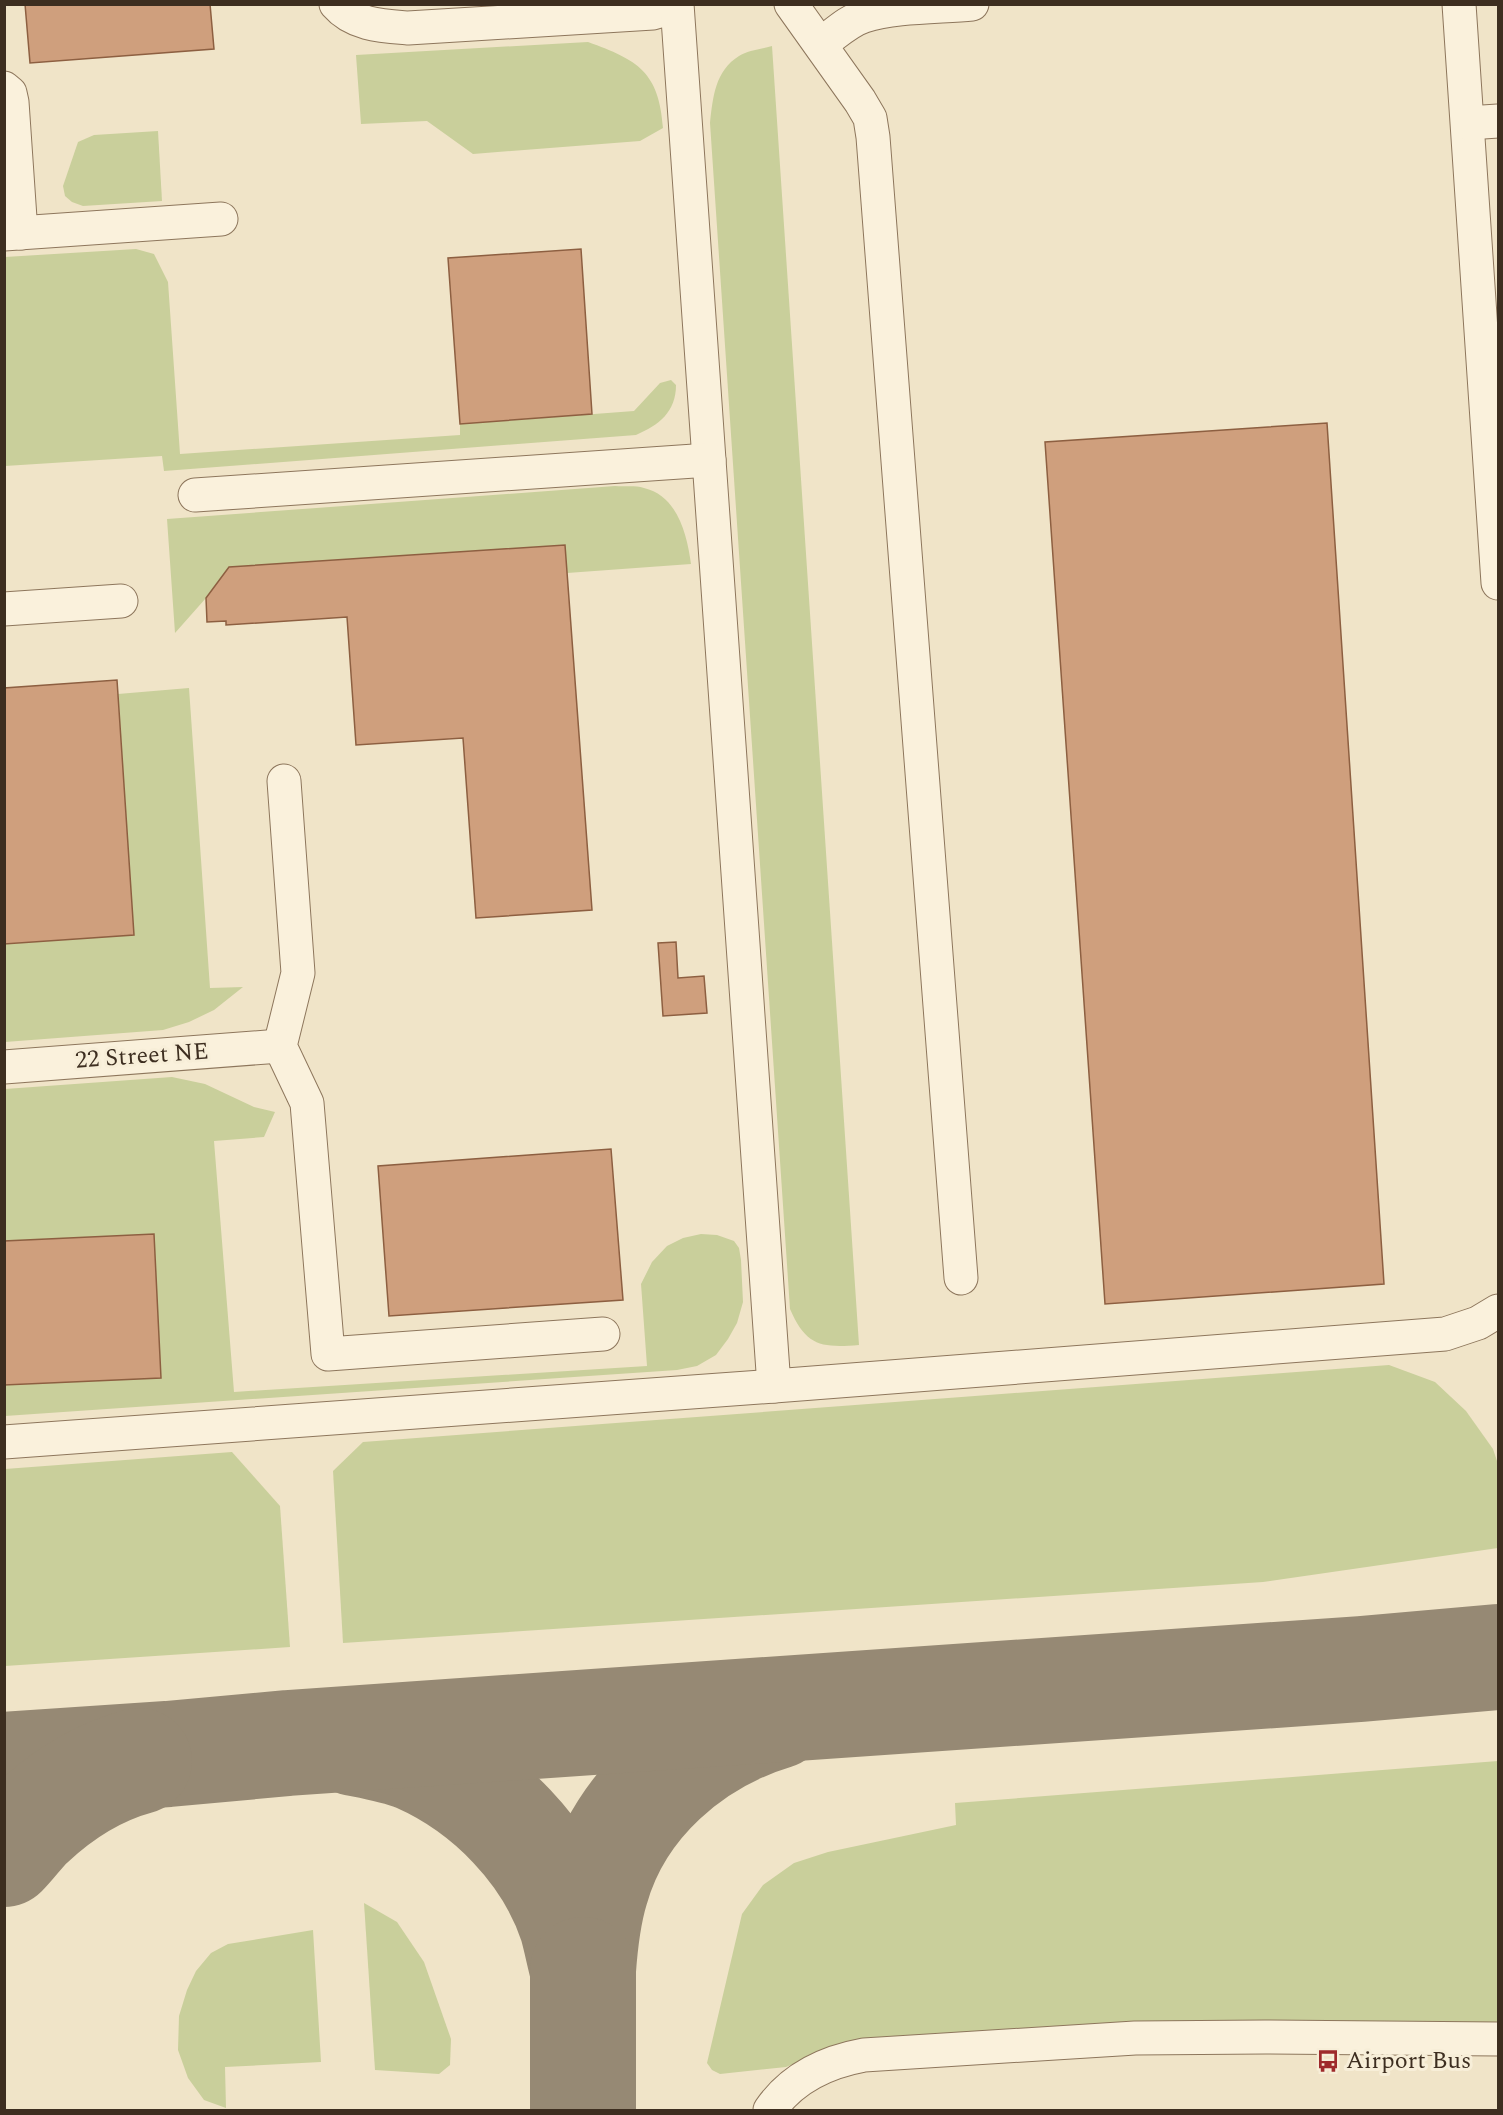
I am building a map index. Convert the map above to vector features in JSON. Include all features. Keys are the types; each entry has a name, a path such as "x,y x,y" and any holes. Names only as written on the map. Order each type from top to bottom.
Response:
{"street":[{"path":"336,4 341,10 360,21 408,28 653,13 669,4"},
{"path":"677,4 774,1386"},
{"path":"791,4 860,101 870,118 873,137 961,1278"},
{"path":"821,44 848,23 864,16 885,11 972,4"},
{"path":"1459,4 1484,122 1498,583"},
{"path":"609,16 626,19 643,27 657,39 670,52 678,67 683,86"},
{"path":"4,88 9,93 12,102 13,233 221,219"},
{"path":"195,495 709,460"},
{"path":"4,609 121,601"},
{"path":"285,781 298,974 280,1046 307,1103 328,1354 603,1334"},
{"name":"22 Street NE","path":"4,1067 280,1046"},
{"path":"4,1442 1445,1334 1478,1323 1498,1311"},
{"path":"770,2110 787,2090 820,2067 840,2059 864,2055 1135,2038 1498,2039"}],"green space":[{"path":"588,42 620,55 643,71 657,93 663,128 640,141 473,154 427,121 361,124 356,55"},
{"path":"772,46 859,1345 846,1346 816,1342 802,1331 790,1309 710,123 714,94 725,69 743,54"},
{"path":"158,131 162,201 83,206 72,202 65,196 63,186 78,142 94,135"},
{"path":"136,249 154,254 168,282 180,454 460,435 460,424 634,411 660,383 671,380 676,385 673,403 659,422 636,435 164,471 162,456 5,466 5,257"},
{"path":"615,486 644,488 656,492 665,499 679,518 687,541 691,564 567,573 565,545 229,567 206,598 175,633 167,519"},
{"path":"189,688 210,988 243,987 214,1010 189,1022 163,1030 5,1042 5,944 134,935 118,694"},
{"path":"172,1077 205,1084 254,1107 275,1112 264,1137 214,1141 234,1392 647,1366 641,1284 652,1262 667,1246 683,1238 701,1234 717,1235 734,1241 739,1248 743,1302 737,1323 716,1355 697,1366 677,1370 5,1416 4,1385 161,1377 154,1235 5,1241 5,1089"},
{"path":"1389,1365 1435,1382 1466,1411 1493,1449 1498,1464 1498,1548 1263,1582 343,1643 333,1471 363,1442"},
{"path":"232,1452 280,1506 290,1647 5,1666 5,1469"},
{"path":"1498,1761 1498,2029 844,2044 786,2067 720,2074 712,2070 707,2063 742,1914 763,1885 794,1863 828,1852 956,1825 955,1803"},
{"path":"364,1903 397,1922 424,1962 451,2039 450,2065 439,2074 375,2070"},
{"path":"313,1930 321,2062 225,2067 226,2108 204,2100 188,2078 178,2050 179,2016 196,1971 211,1953 228,1944"}],"building":[{"path":"25,4 210,4 214,49 30,63"},
{"path":"581,249 592,414 460,424 448,258"},
{"path":"1327,423 1384,1284 1105,1304 1045,442"},
{"path":"565,545 592,910 476,918 463,738 356,745 347,617 226,625 226,621 207,622 206,598 229,567"},
{"path":"117,680 134,935 4,944 4,688"},
{"path":"676,942 678,978 704,976 707,1013 663,1016 658,943"},
{"path":"611,1149 623,1300 389,1316 378,1166"},
{"path":"154,1234 161,1378 4,1385 4,1241"}],"taxiway":[{"path":"4,1765 288,1743 1361,1669 1498,1657"},
{"path":"355,1743 410,1756 443,1772 467,1788 512,1826 548,1873 561,1898 572,1925 583,1970 591,1909 607,1858 623,1830 642,1804 664,1780 689,1759 745,1727 776,1716"},
{"path":"4,1854 32,1823 82,1785 109,1771 139,1761"},
{"path":"583,1970 583,2110"}],"place":[{"name":"Airport Bus","path":"1328,2061"}]}
